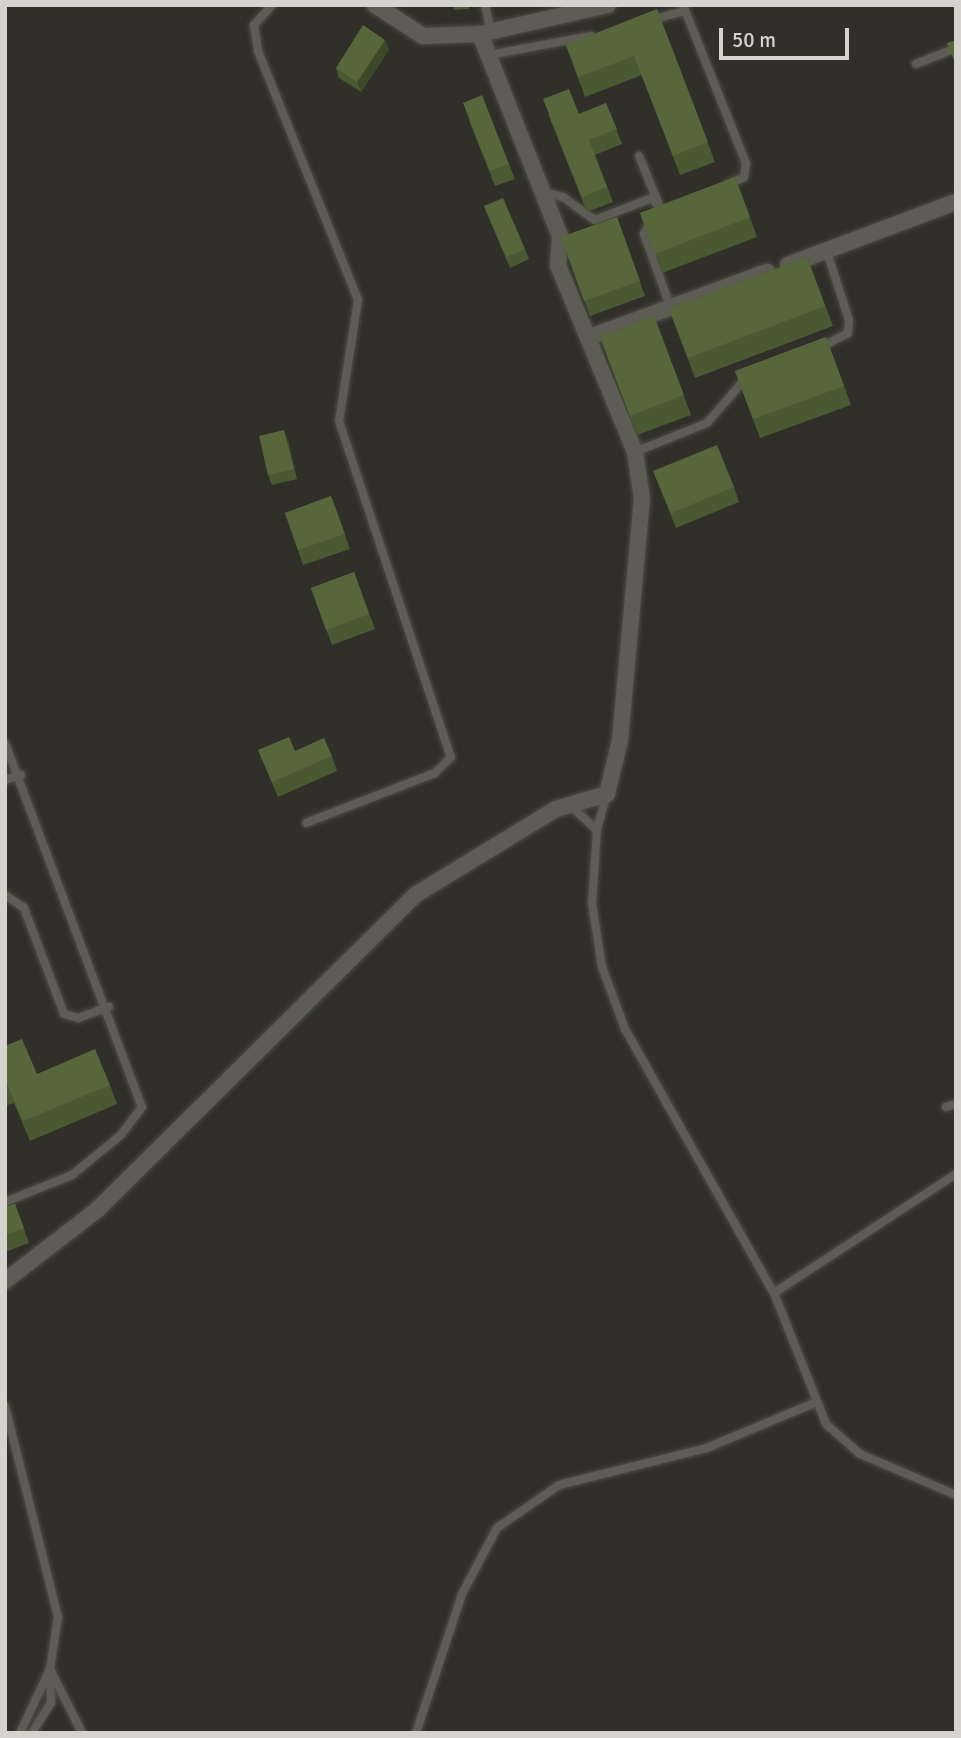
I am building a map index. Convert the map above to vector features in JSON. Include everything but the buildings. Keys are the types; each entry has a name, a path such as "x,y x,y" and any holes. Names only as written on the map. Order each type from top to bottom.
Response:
{"street":[{"path":"375,5 423,36 486,33 598,7"},
{"path":"5,1281 98,1209 415,895 483,849 555,809 572,807 607,794 620,740 642,499 635,452 590,337 558,265 560,236 546,193 489,55 486,33"},
{"path":"590,337 670,306 827,252 956,202"}],"lane":[{"path":"272,5 254,25 258,51 358,300 339,421 451,757 435,773 306,823"},
{"path":"485,5 486,33"},
{"path":"634,25 684,8 747,168 740,180 714,191"},
{"path":"489,55 608,32"},
{"path":"916,64 956,48"},
{"path":"639,156 664,214"},
{"path":"546,193 564,197 595,220 622,215 644,199 658,202"},
{"path":"670,306 644,234 664,214 676,208"},
{"path":"809,352 848,333 827,252"},
{"path":"635,452 707,424 731,388 756,373"},
{"path":"5,743 20,775 140,1092 136,1120 72,1175 5,1202"},
{"path":"5,780 20,775"},
{"path":"607,794 597,830 592,903 611,999 774,1293 814,1403 826,1424 859,1454 956,1496"},
{"path":"572,807 597,830"},
{"path":"5,895 24,908 64,1014 78,1018 109,1007"},
{"path":"946,1107 956,1104"},
{"path":"774,1293 956,1174"},
{"path":"416,1733 466,1583 497,1528 559,1485 707,1448 814,1403"},
{"path":"5,1406 58,1617 50,1670 51,1703 32,1733"},
{"path":"20,1733 50,1670"},
{"path":"50,1670 82,1733"}]}
